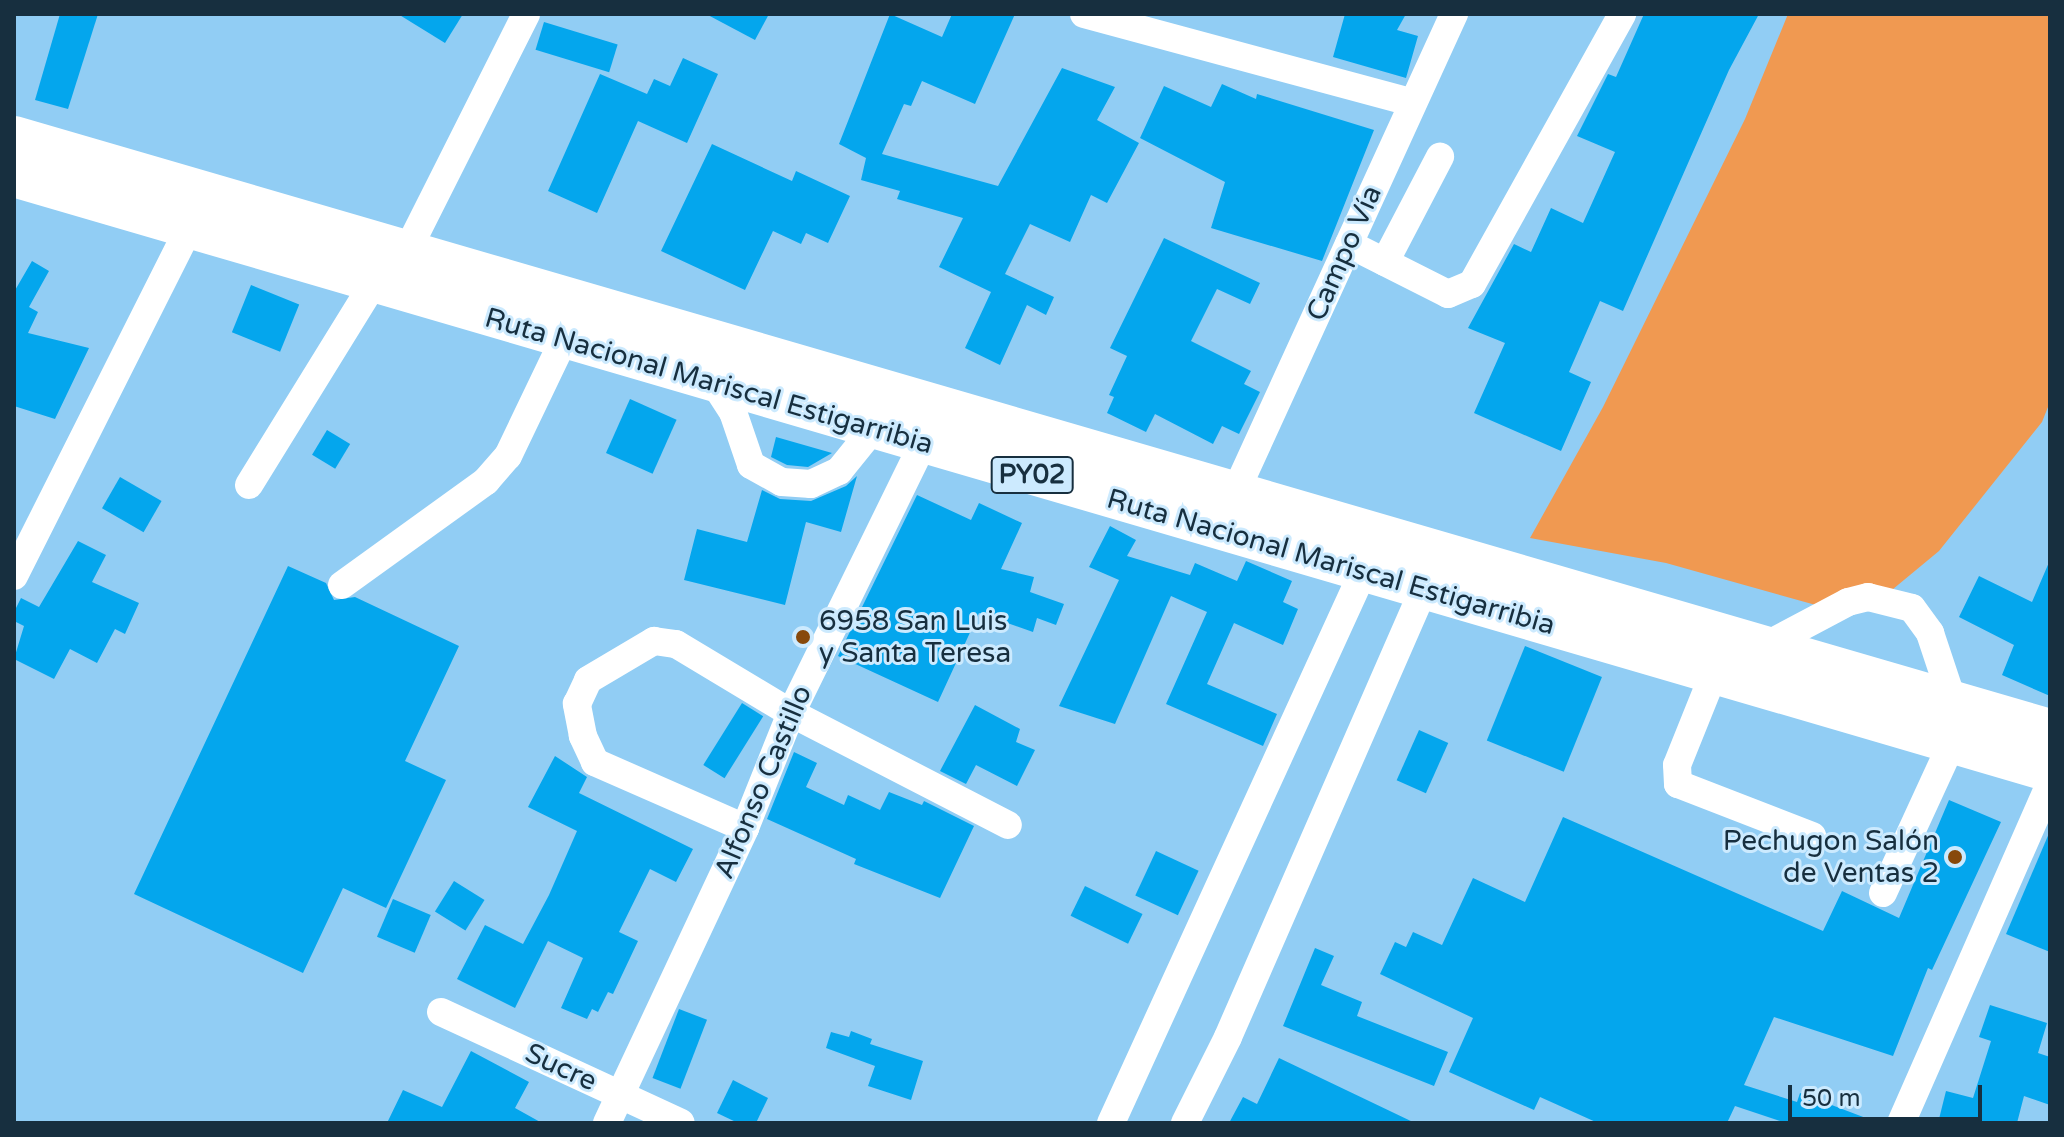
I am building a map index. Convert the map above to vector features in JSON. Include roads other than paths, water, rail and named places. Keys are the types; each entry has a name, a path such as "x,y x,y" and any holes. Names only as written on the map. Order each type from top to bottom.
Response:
{"highway":[{"name":"Ruta Nacional Mariscal Estigarribia","path":"14,137 1763,647 1952,722 2050,771"},
{"name":"Ruta Nacional Mariscal Estigarribia","path":"14,176 188,230 1714,673 1952,722 2050,730"}],"street":[{"path":"406,253 526,14"},
{"path":"1084,14 1411,102"},
{"name":"Campo Vía","path":"1235,493 1411,102 1454,14"},
{"path":"1349,244 1448,294 1472,284 1622,14"},
{"path":"1385,262 1440,157"},
{"path":"14,576 188,230"},
{"path":"249,485 373,284"},
{"path":"342,585 486,481 508,456 564,339"},
{"path":"714,383 733,412 751,465 782,482 811,484 839,471 873,429"},
{"name":"Alfonso Castillo","path":"607,1123 745,828 791,713 923,443"},
{"path":"1111,1123 1363,572"},
{"path":"1185,1123 1228,1037 1424,589"},
{"path":"1763,647 1848,602 1868,597 1912,608 1930,633 1952,722 1883,893"},
{"path":"745,828 595,762 583,736 577,704 588,680 654,641 676,644 791,713 1008,825"},
{"path":"1714,673 1676,779 1812,836"},
{"path":"1901,1123 2050,783"},
{"name":"Sucre","path":"441,1012 681,1123"}],"place":[{"name":"6958 San Luis y Santa Teresa","path":"803,637"},
{"name":"Pechugon Salón de Ventas 2","path":"1955,857"}]}
